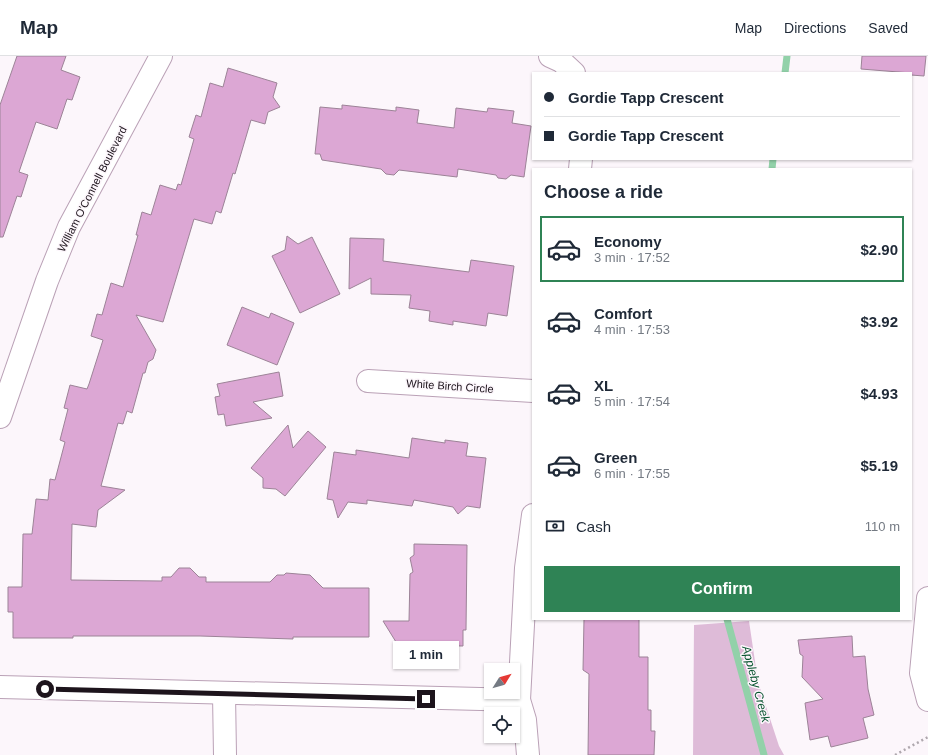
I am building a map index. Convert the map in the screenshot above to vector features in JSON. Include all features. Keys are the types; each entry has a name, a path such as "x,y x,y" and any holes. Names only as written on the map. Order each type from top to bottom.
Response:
{"street":[{"name":"William O'Connell Boulevard","path":"0,417 47,281 69,228 162,56"},
{"path":"550,56 561,61 573,72"},
{"name":"White Birch Circle","path":"368,381 532,391"},
{"path":"528,755 525,720 519,700 526,568 532,523"},
{"path":"928,598 921,673 928,700"},
{"path":"0,688 519,700"},
{"path":"224,694 225,755"}],"path":[{"path":"895,755 928,737"}],"shaded area":[{"path":"749,621 758,682 779,746 784,755 693,755 694,625"}],"building":[{"path":"17,56 66,56 61,70 80,77 72,100 67,99 57,129 36,122 19,172 28,175 21,197 17,196 3,237 0,237 0,105"},
{"path":"862,56 926,56 924,76 912,75 912,72 861,69"},
{"path":"228,68 277,83 273,97 280,107 268,112 265,124 251,120 235,174 233,173 221,213 216,211 212,224 194,219 163,322 136,315 156,350 153,359 148,362 145,373 143,373 132,413 127,411 123,424 118,423 101,486 125,490 98,510 96,527 72,524 71,580 162,581 162,577 171,577 179,568 190,568 199,577 206,577 206,582 270,582 277,575 284,575 286,573 310,575 323,588 369,588 369,637 293,637 293,639 200,636 73,636 73,638 13,638 13,612 8,612 8,587 22,587 23,534 32,534 36,499 48,500 50,479 55,480 65,442 60,440 68,409 64,408 70,385 87,389 103,340 91,336 97,314 102,315 111,283 123,287 138,235 136,235 142,212 151,215 160,185 176,190 178,184 181,185 194,139 189,137 196,115 201,117 210,83 223,87"},
{"path":"342,105 396,111 396,107 419,110 417,123 454,128 456,108 487,112 488,108 514,111 512,123 531,126 524,177 511,175 506,179 498,178 496,175 458,169 457,177 399,170 394,175 386,174 381,169 322,160 320,154 315,154 320,107 342,109"},
{"path":"287,236 298,244 312,237 340,294 300,313 272,256 285,250"},
{"path":"350,238 384,239 383,261 469,272 471,260 514,266 507,316 488,313 486,326 453,321 453,325 429,321 430,311 409,308 411,295 371,294 371,278 349,289"},
{"path":"242,307 269,318 271,313 294,323 277,365 227,345"},
{"path":"279,372 283,396 253,402 272,418 226,426 224,414 218,415 215,397 220,396 217,384"},
{"path":"288,425 293,448 308,431 326,447 285,496 276,489 263,488 263,478 251,468"},
{"path":"412,438 445,443 445,440 468,443 466,456 486,458 480,508 467,506 458,514 453,507 414,500 412,506 367,500 367,504 348,502 338,518 333,500 327,499 334,452 356,455 356,450 409,458"},
{"path":"414,544 467,545 466,630 463,630 463,646 409,645 409,643 396,642 383,621 409,621 410,574 413,572 410,558 414,555"},
{"path":"584,620 639,620 639,657 648,657 648,710 651,710 651,731 655,731 654,755 588,755 589,674 583,670"},
{"path":"852,636 853,657 865,656 868,689 874,715 863,718 868,738 831,747 828,736 810,740 805,703 823,699 802,677 803,656 800,654 798,640"}],"waterway":[{"name":"Appleby Creek","path":"785,72 787,56"},
{"name":"Appleby Creek","path":"772,168 773,160"},
{"name":"Appleby Creek","path":"727,620 764,755"}],"route":[{"path":"45,689 426,699"}]}
